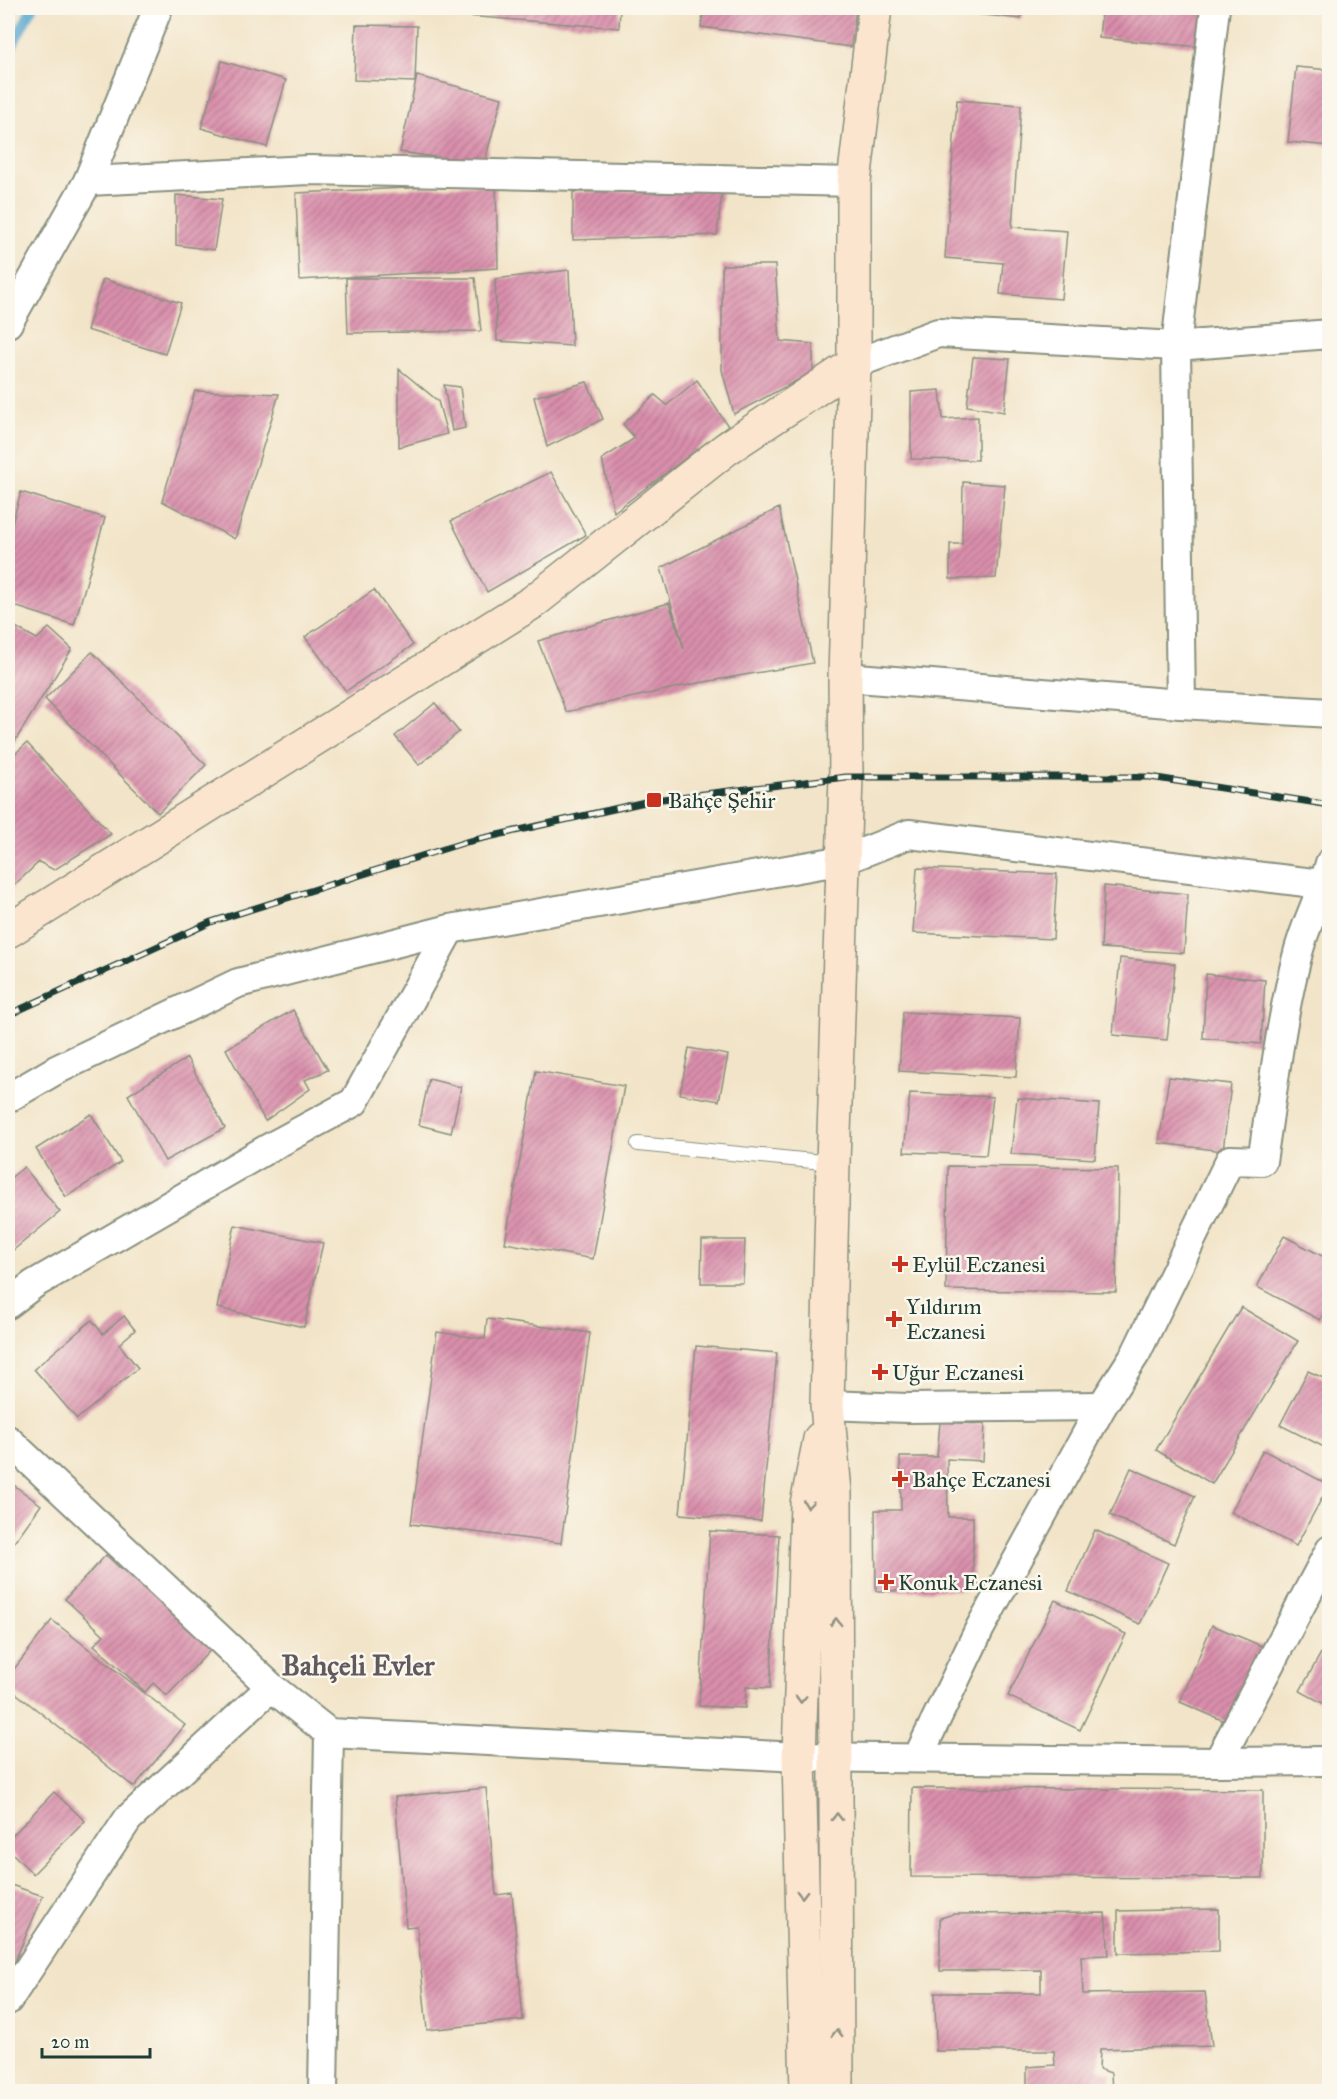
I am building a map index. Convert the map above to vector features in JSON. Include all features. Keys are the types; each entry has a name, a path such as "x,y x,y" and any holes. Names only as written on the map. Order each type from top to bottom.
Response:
{"street":[{"path":"8,323 88,181 158,8"},
{"path":"837,2091 835,1492 827,1405 846,777 845,677 854,364 854,182 875,8"},
{"path":"1181,704 1176,346 1215,8"},
{"path":"88,181 309,170 854,182"},
{"path":"8,931 533,602 726,449 854,364 938,333 1176,346 1329,334"},
{"path":"845,677 1181,704 1329,713"},
{"path":"8,1098 56,1070 238,983 450,929 844,860 909,834 1328,877 1298,952 1282,1030 1262,1161 1230,1160 1136,1353 1102,1406 980,1628 918,1757"},
{"path":"8,1304 34,1284 236,1167 354,1102 450,929"},
{"path":"827,1405 907,1408 1102,1406"},
{"path":"807,2091 799,1757 807,1504 827,1405"},
{"path":"8,1440 272,1687 330,1733 799,1757 1218,1762 1329,1761"},
{"path":"1218,1762 1329,1550"},
{"path":"8,2000 128,1819 272,1687"},
{"path":"323,2091 330,1733"}],"lane":[{"path":"638,1144 833,1163"}],"building":[{"path":"443,8 620,8 619,28 442,14"},
{"path":"704,8 856,8 851,47 701,27"},
{"path":"968,8 1023,8 1021,19 967,13"},
{"path":"1102,8 1205,8 1201,47 1099,38"},
{"path":"356,25 417,26 415,82 354,80"},
{"path":"222,61 286,80 267,147 201,128"},
{"path":"1296,67 1330,70 1330,146 1288,142"},
{"path":"417,76 502,98 484,164 400,152"},
{"path":"957,100 1021,105 1012,227 1067,231 1061,299 1000,294 1003,263 945,258"},
{"path":"496,184 498,268 299,280 296,193"},
{"path":"722,190 717,235 573,240 573,192"},
{"path":"176,195 222,199 214,250 176,245"},
{"path":"722,265 775,265 780,341 813,344 813,372 734,414 722,370"},
{"path":"569,270 572,346 497,341 495,279"},
{"path":"346,278 475,278 481,331 348,333"},
{"path":"103,279 181,303 165,354 87,330"},
{"path":"973,357 1010,359 1004,412 967,406"},
{"path":"399,369 438,401 447,434 399,447"},
{"path":"697,380 728,426 614,512 602,459 635,438 623,424 655,395 667,405"},
{"path":"587,382 603,419 547,447 534,397"},
{"path":"444,385 460,387 465,428 452,431"},
{"path":"940,390 943,419 978,417 978,460 911,459 911,392"},
{"path":"195,391 279,394 235,539 162,501"},
{"path":"551,472 586,535 487,592 451,521"},
{"path":"963,482 1005,485 996,578 950,579 950,544 962,544"},
{"path":"21,492 105,518 74,625 8,604 8,538"},
{"path":"779,508 813,663 693,684 566,712 538,641 669,603 684,649 661,568"},
{"path":"374,590 413,645 346,691 305,637"},
{"path":"8,623 37,639 49,628 72,649 12,746 8,744"},
{"path":"92,652 206,765 158,813 45,699"},
{"path":"435,703 459,732 419,765 395,736"},
{"path":"27,743 111,834 54,870 39,862 8,891 8,760"},
{"path":"917,868 1057,874 1053,939 913,933"},
{"path":"1104,886 1188,894 1184,953 1101,948"},
{"path":"1120,958 1175,964 1167,1040 1113,1035"},
{"path":"1206,974 1265,980 1261,1044 1203,1038"},
{"path":"293,1010 328,1070 305,1080 310,1089 265,1121 226,1049"},
{"path":"903,1012 1020,1018 1016,1077 899,1071"},
{"path":"689,1048 728,1055 719,1101 680,1094"},
{"path":"187,1058 225,1128 165,1161 128,1095"},
{"path":"536,1071 624,1086 593,1259 505,1243"},
{"path":"1169,1077 1231,1084 1223,1151 1159,1143"},
{"path":"429,1079 461,1087 451,1133 419,1125"},
{"path":"910,1093 993,1097 986,1155 904,1152"},
{"path":"1017,1098 1099,1104 1095,1159 1011,1154"},
{"path":"91,1114 121,1162 66,1197 36,1149"},
{"path":"948,1166 1118,1168 1116,1292 946,1290"},
{"path":"24,1167 60,1212 11,1252 8,1248 8,1180"},
{"path":"235,1225 323,1243 304,1327 217,1308"},
{"path":"1284,1236 1330,1260 1330,1303 1320,1320 1257,1287"},
{"path":"702,1240 745,1240 743,1283 701,1283"},
{"path":"1241,1307 1298,1341 1212,1484 1156,1450"},
{"path":"124,1316 135,1330 119,1344 138,1368 77,1419 34,1369 92,1320 103,1334"},
{"path":"487,1319 590,1333 561,1543 411,1524 437,1332 485,1339"},
{"path":"696,1346 777,1353 761,1521 680,1514"},
{"path":"1308,1371 1330,1381 1330,1450 1280,1425"},
{"path":"940,1422 985,1424 983,1461 947,1459 948,1517 973,1517 973,1590 876,1591 875,1510 901,1510 900,1457 937,1457"},
{"path":"1263,1450 1329,1485 1296,1546 1231,1512"},
{"path":"1131,1468 1195,1496 1174,1544 1110,1515"},
{"path":"8,1481 41,1505 8,1551"},
{"path":"1095,1530 1168,1563 1140,1624 1068,1591"},
{"path":"710,1531 779,1535 770,1688 746,1687 745,1708 699,1706"},
{"path":"106,1555 122,1570 130,1560 218,1642 167,1696 153,1683 145,1692 94,1645 104,1635 65,1599"},
{"path":"1055,1600 1126,1634 1080,1730 1008,1696"},
{"path":"52,1620 185,1725 134,1787 8,1687 8,1677"},
{"path":"1212,1625 1264,1647 1231,1724 1180,1702"},
{"path":"1330,1637 1330,1707 1300,1691"},
{"path":"486,1788 496,1895 512,1893 523,2020 427,2030 417,1926 406,1927 395,1797"},
{"path":"912,1788 1263,1790 1263,1878 911,1877"},
{"path":"54,1792 85,1821 33,1874 8,1849 8,1840"},
{"path":"8,1884 43,1896 8,1977"},
{"path":"1219,1909 1219,1951 1118,1953 1118,1911"},
{"path":"1105,1913 1109,1955 1081,1956 1083,1994 1205,1992 1212,2046 1100,2049 1099,2069 1111,2073 1112,2092 1027,2092 1027,2067 1055,2065 1054,2051 936,2051 935,1993 1041,1993 1041,1970 940,1971 940,1918 954,1914"}],"waterway":[{"path":"8,54 32,8"}],"railway":[{"path":"8,1015 211,922 466,842 654,800 846,777 1150,777 1330,805"}],"place":[{"name":"Bahçe Şehir","path":"654,800"},
{"name":"Eylül Eczanesi","path":"900,1264"},
{"name":"Yıldırım Eczanesi","path":"894,1319"},
{"name":"Uğur Eczanesi","path":"880,1372"},
{"name":"Bahçe Eczanesi","path":"900,1479"},
{"name":"Konuk Eczanesi","path":"886,1582"}],"district":[{"name":"Bahçeli Evler","path":"358,1665"}]}
